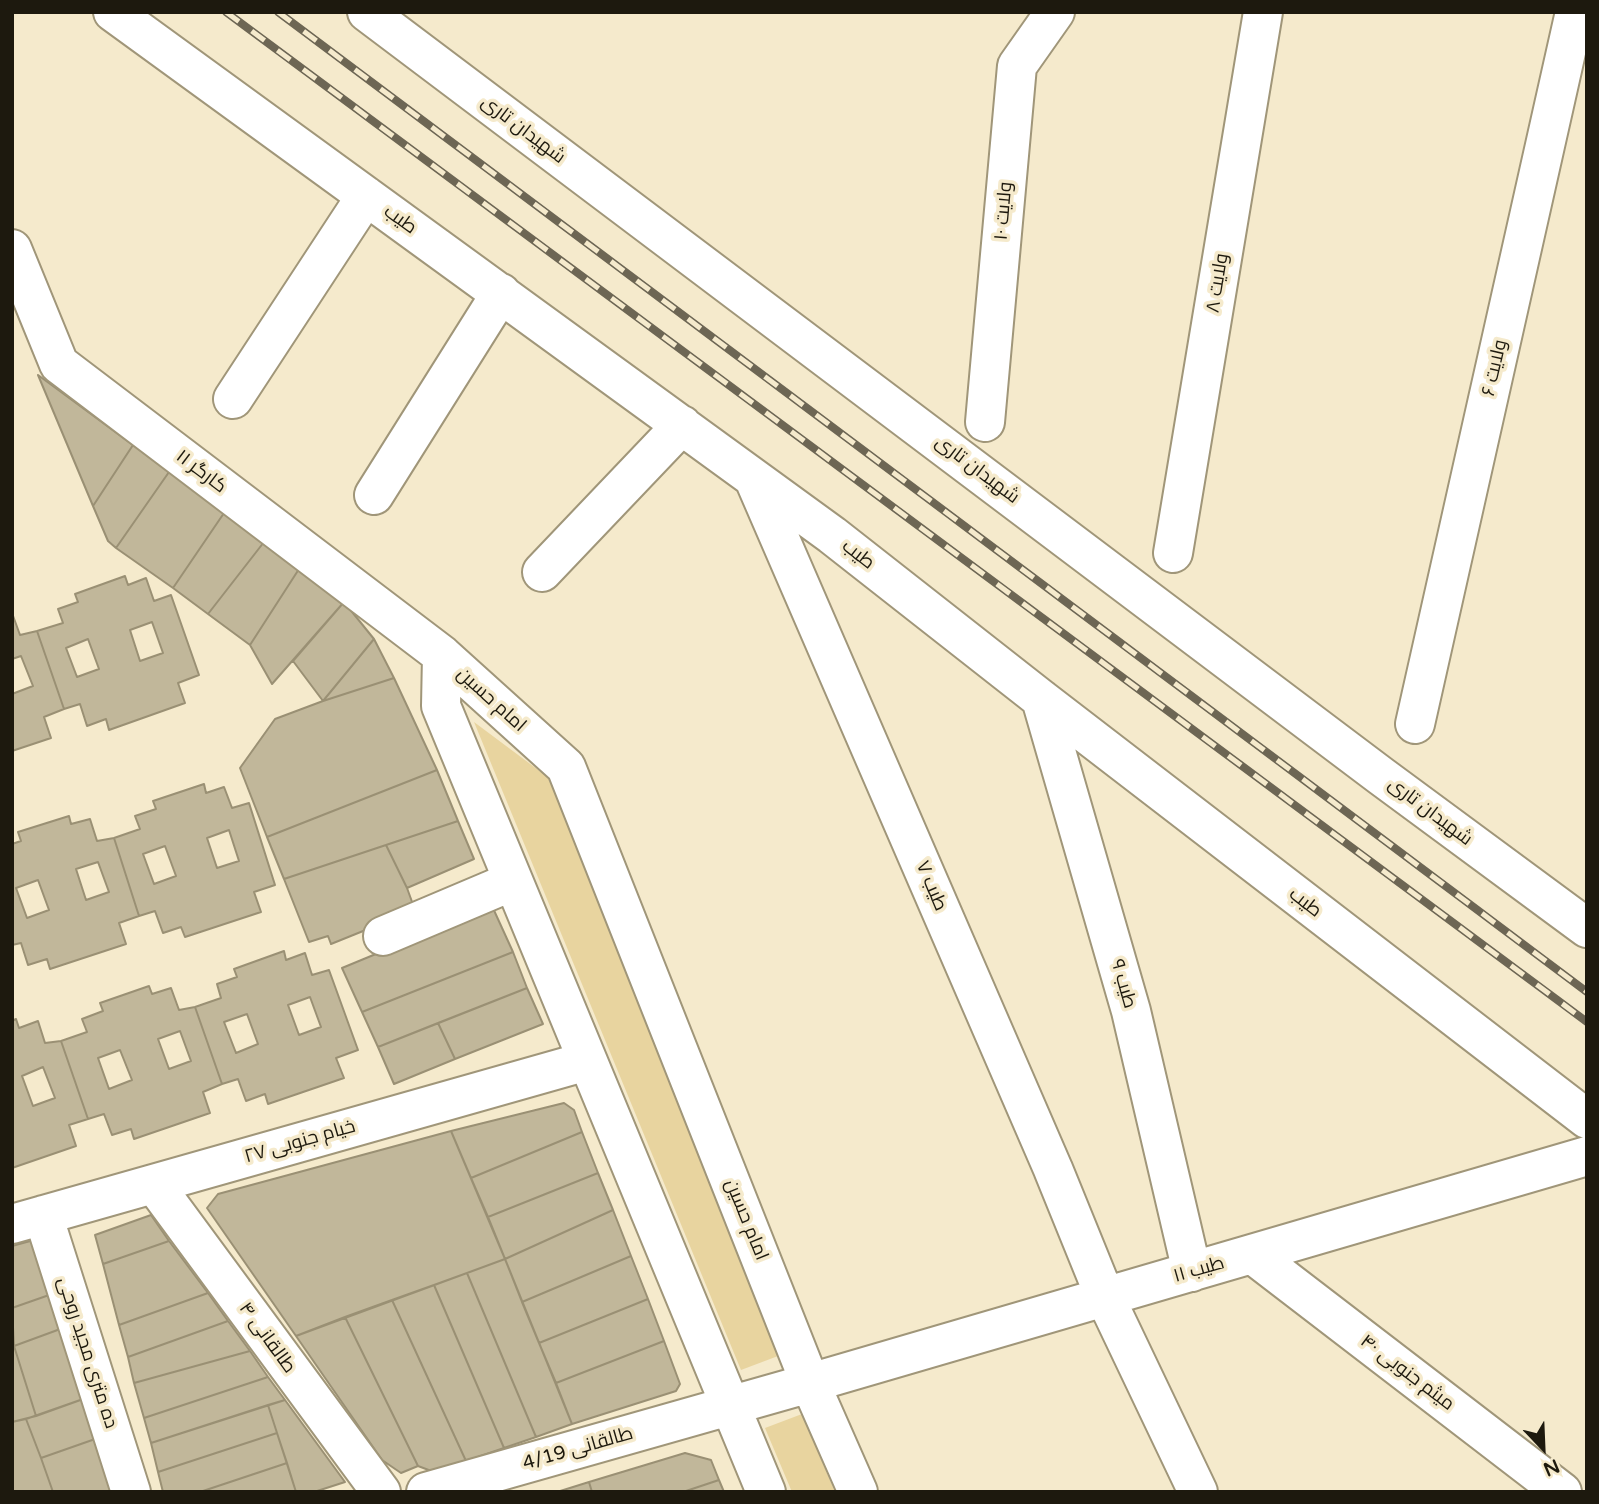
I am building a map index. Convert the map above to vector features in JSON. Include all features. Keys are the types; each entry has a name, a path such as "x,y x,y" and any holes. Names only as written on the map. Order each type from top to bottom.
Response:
{"street":[{"name":"طیب","path":"113,12 832,535 1587,1119"},
{"name":"شهیدان تاری","path":"367,12 1381,776 1587,928"},
{"name":"ولایت ۱۰","path":"985,422 1017,66 1055,12"},
{"name":"ولایت ۸","path":"1173,554 1263,12"},
{"name":"ولایت ۶","path":"1415,724 1574,12"},
{"path":"233,399 366,196"},
{"name":"کارگر ۱۱","path":"12,249 59,363 442,655"},
{"path":"374,495 501,293"},
{"path":"542,572 682,425"},
{"name":"طیب ۷","path":"754,477 1053,1169 1105,1297 1198,1492"},
{"name":"امام حسین","path":"442,655 441,706 766,1492"},
{"name":"امام حسین","path":"442,655 566,767 810,1383 858,1492"},
{"name":"طیب ۹","path":"1041,699 1131,1011 1192,1272"},
{"path":"383,936 513,881"},
{"name":"خیام جنوبی ۲۷","path":"28,1220 587,1061"},
{"name":"طیب ۱۱","path":"810,1383 1587,1156"},
{"name":"طالقانی ۴","path":"154,1184 381,1492"},
{"name":"ده متری مجید روحی","path":"28,1220 131,1492"},
{"name":"میثم جنوبی ۴۰","path":"1252,1254 1563,1492"},
{"name":"طالقانی 4/19","path":"426,1492 810,1383"}],"shaded area":[{"path":"474,722 553,781 786,1353 741,1370"},
{"path":"802,1414 835,1492 792,1492 765,1428"}],"building":[{"path":"38,375 133,445 93,506"},
{"path":"133,445 169,472 116,548 108,541 93,506"},
{"path":"169,472 224,513 173,588 116,548"},
{"path":"224,513 264,542 208,614 173,588"},
{"path":"264,542 299,569 250,645 208,614"},
{"path":"299,569 344,602 272,684 250,645"},
{"path":"125,576 128,585 146,578 154,601 171,595 199,675 178,683 185,703 109,730 106,719 87,726 80,704 64,709 37,631 63,623 58,609 78,602 75,594","holes":["152,622 163,653 140,661 130,630","88,639 99,669 77,677 66,648"]},
{"path":"344,602 374,639 323,701 293,661"},
{"path":"12,613 20,635 37,631 64,709 44,717 51,738 12,751 12,694 33,686 21,656 12,659"},
{"path":"374,639 394,678 323,701"},
{"path":"394,678 437,770 267,837 240,768 275,719"},
{"path":"437,770 458,821 284,879 267,837"},
{"path":"204,784 206,793 224,787 232,808 249,803 275,885 254,892 261,912 185,937 181,927 163,933 155,911 139,916 114,838 140,829 135,816 156,809 153,801","holes":["229,830 239,861 217,868 207,838","165,846 176,876 154,884 143,854"]},
{"path":"69,816 71,824 90,819 97,841 114,838 139,916 119,923 126,944 50,969 47,959 28,965 21,943 12,945 12,844 21,841 18,832","holes":["98,862 109,892 86,900 76,869","38,880 49,910 27,918 16,888"]},
{"path":"458,821 474,859 407,888 386,845"},
{"path":"386,845 415,910 331,944 328,936 309,942 284,879"},
{"path":"492,906 513,952 362,1012 342,968"},
{"path":"284,951 286,960 305,953 312,975 329,970 358,1050 336,1058 344,1078 268,1104 265,1094 246,1101 238,1079 222,1084 195,1007 221,998 217,984 237,977 234,969","holes":["310,997 321,1027 299,1035 288,1005","247,1014 258,1044 236,1053 224,1022"]},
{"path":"513,952 527,988 378,1047 362,1012"},
{"path":"149,986 152,994 171,988 179,1010 195,1007 222,1084 203,1092 210,1113 134,1139 131,1129 112,1135 104,1114 88,1119 61,1041 87,1032 82,1019 103,1011 100,1003","holes":["180,1031 191,1061 169,1069 158,1039","120,1050 132,1080 109,1089 98,1058"]},
{"path":"527,988 543,1024 455,1059 438,1023"},
{"path":"16,1019 19,1028 38,1021 45,1043 61,1041 88,1119 69,1125 76,1146 12,1168 12,1021","holes":["43,1067 55,1098 33,1106 22,1076"]},
{"path":"438,1023 455,1059 394,1084 378,1047"},
{"path":"564,1103 574,1110 582,1132 471,1178 451,1131"},
{"path":"451,1131 505,1259 296,1336 207,1208 218,1194"},
{"path":"582,1132 598,1173 488,1217 471,1178"},
{"path":"598,1173 613,1210 505,1259 488,1217"},
{"path":"613,1210 631,1256 522,1302 505,1259"},
{"path":"151,1215 169,1241 103,1264 95,1235"},
{"path":"34,1240 52,1294 12,1308 12,1246"},
{"path":"169,1241 208,1293 119,1325 103,1264"},
{"path":"631,1256 648,1299 539,1343 522,1302"},
{"path":"505,1259 572,1424 536,1437 467,1273"},
{"path":"467,1273 536,1437 504,1448 434,1285"},
{"path":"434,1285 504,1448 466,1461 392,1300"},
{"path":"208,1293 228,1321 128,1357 119,1325"},
{"path":"52,1294 63,1328 14,1346 12,1308"},
{"path":"648,1299 664,1341 556,1383 539,1343"},
{"path":"392,1300 466,1461 434,1472 418,1466 345,1317"},
{"path":"345,1317 418,1466 401,1473 382,1460 296,1336"},
{"path":"228,1321 250,1351 134,1383 128,1357"},
{"path":"63,1328 86,1398 36,1416 14,1346"},
{"path":"664,1341 680,1384 676,1391 572,1424 556,1383"},
{"path":"12,1346 36,1416 12,1422"},
{"path":"250,1351 268,1377 144,1418 134,1383"},
{"path":"268,1377 285,1400 151,1443 144,1418"},
{"path":"86,1398 98,1438 41,1458 26,1419"},
{"path":"285,1400 345,1482 314,1492 296,1492 268,1405"},
{"path":"268,1405 277,1433 158,1472 151,1443"},
{"path":"26,1419 53,1492 12,1492 12,1422"},
{"path":"277,1433 287,1463 200,1492 163,1492 158,1472"},
{"path":"98,1438 114,1492 53,1492 41,1458"},
{"path":"685,1453 711,1460 719,1480 683,1492 592,1492 589,1482"},
{"path":"287,1463 296,1492 200,1492"},
{"path":"719,1480 724,1492 683,1492"},
{"path":"589,1482 592,1492 557,1492"}],"railway":[{"path":"226,12 1587,1022"},
{"path":"278,12 1587,992"}]}
